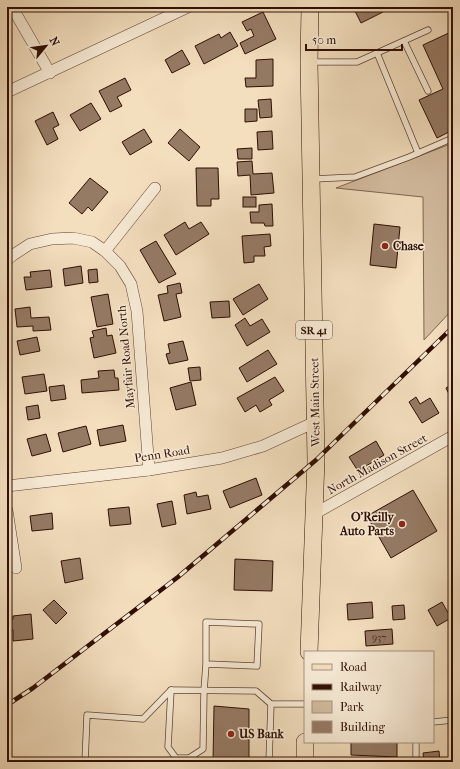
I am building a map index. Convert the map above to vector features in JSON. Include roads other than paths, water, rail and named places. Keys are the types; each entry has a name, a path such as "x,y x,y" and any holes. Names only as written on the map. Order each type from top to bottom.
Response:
{"main road":[{"name":"West Main Street","path":"308,651 316,460 311,179 310,7"},
{"path":"305,743 305,762"}],"street":[{"path":"12,7 50,73"},
{"path":"7,92 188,7"},
{"path":"105,251 155,188"},
{"name":"Mayfair Road North","path":"7,260 30,244 52,239 73,238 92,242 105,251 120,266 131,284 137,311 149,470"},
{"name":"Penn Road","path":"7,486 149,470 222,458 263,446 315,422"},
{"name":"North Madison Street","path":"314,514 452,438"},
{"path":"7,510 16,568"}],"lane":[{"path":"310,62 358,62 428,30"},
{"path":"404,41 428,91"},
{"path":"376,53 418,153"},
{"path":"311,179 355,177 453,138"},
{"path":"171,690 168,747 176,758 189,758 203,749 206,622 259,624 257,666 206,664"},
{"path":"85,762 87,715 143,720 171,690 256,691 271,704 304,704"},
{"path":"269,762 271,704"},
{"path":"434,722 453,720"},
{"path":"416,743 416,762"}],"railway":[{"path":"7,705 33,688 178,577 316,460 453,327"}],"place":[{"name":"Chase","path":"385,246"},
{"name":"O'Reilly Auto Parts","path":"402,524"},
{"name":"US Bank","path":"231,734"}]}
